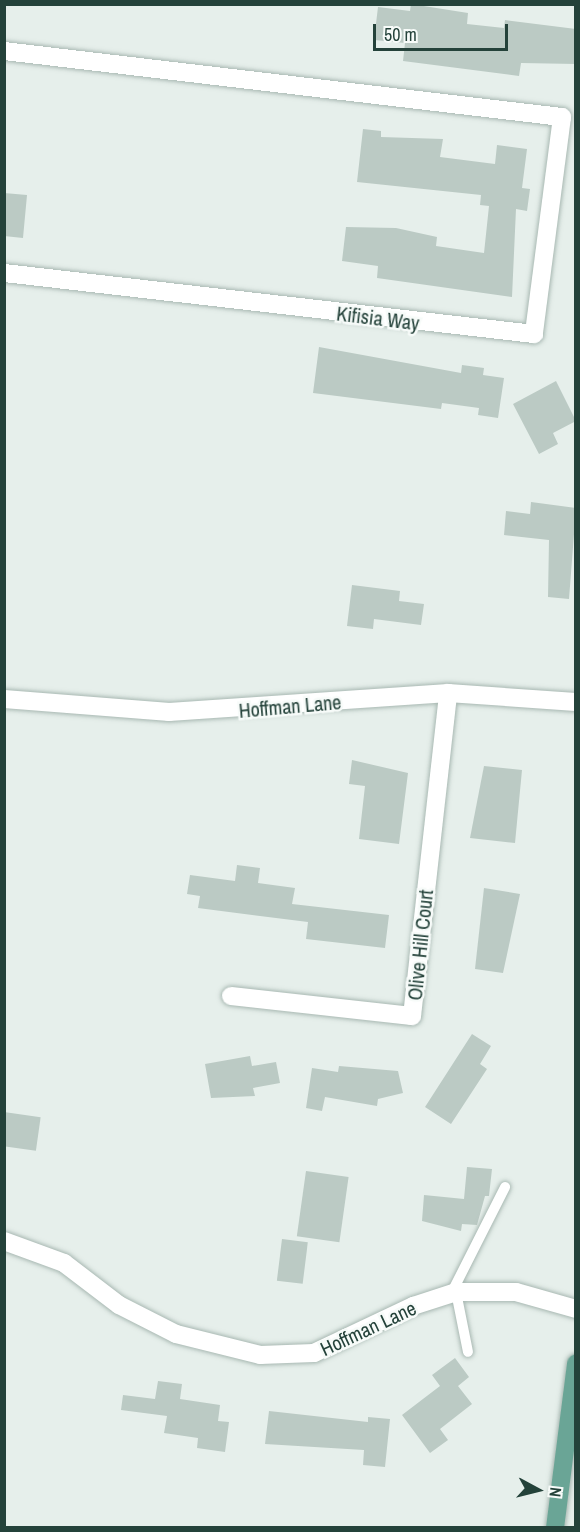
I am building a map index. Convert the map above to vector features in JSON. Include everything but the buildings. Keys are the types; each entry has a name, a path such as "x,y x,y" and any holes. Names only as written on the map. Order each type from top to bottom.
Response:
{"main road":[{"path":"555,1527 576,1363"}],"street":[{"name":"Kifisia Way","path":"4,51 569,118 534,334 4,273"},
{"name":"Hoffman Lane","path":"4,699 218,712 448,693 576,702"},
{"name":"Olive Hill Court","path":"231,996 412,1016 448,693"},
{"name":"Hoffman Lane","path":"4,1241 64,1263 119,1305 176,1334 260,1356 314,1353 454,1293 516,1292 576,1309"}],"lane":[{"path":"468,1352 454,1293 504,1187"}]}
